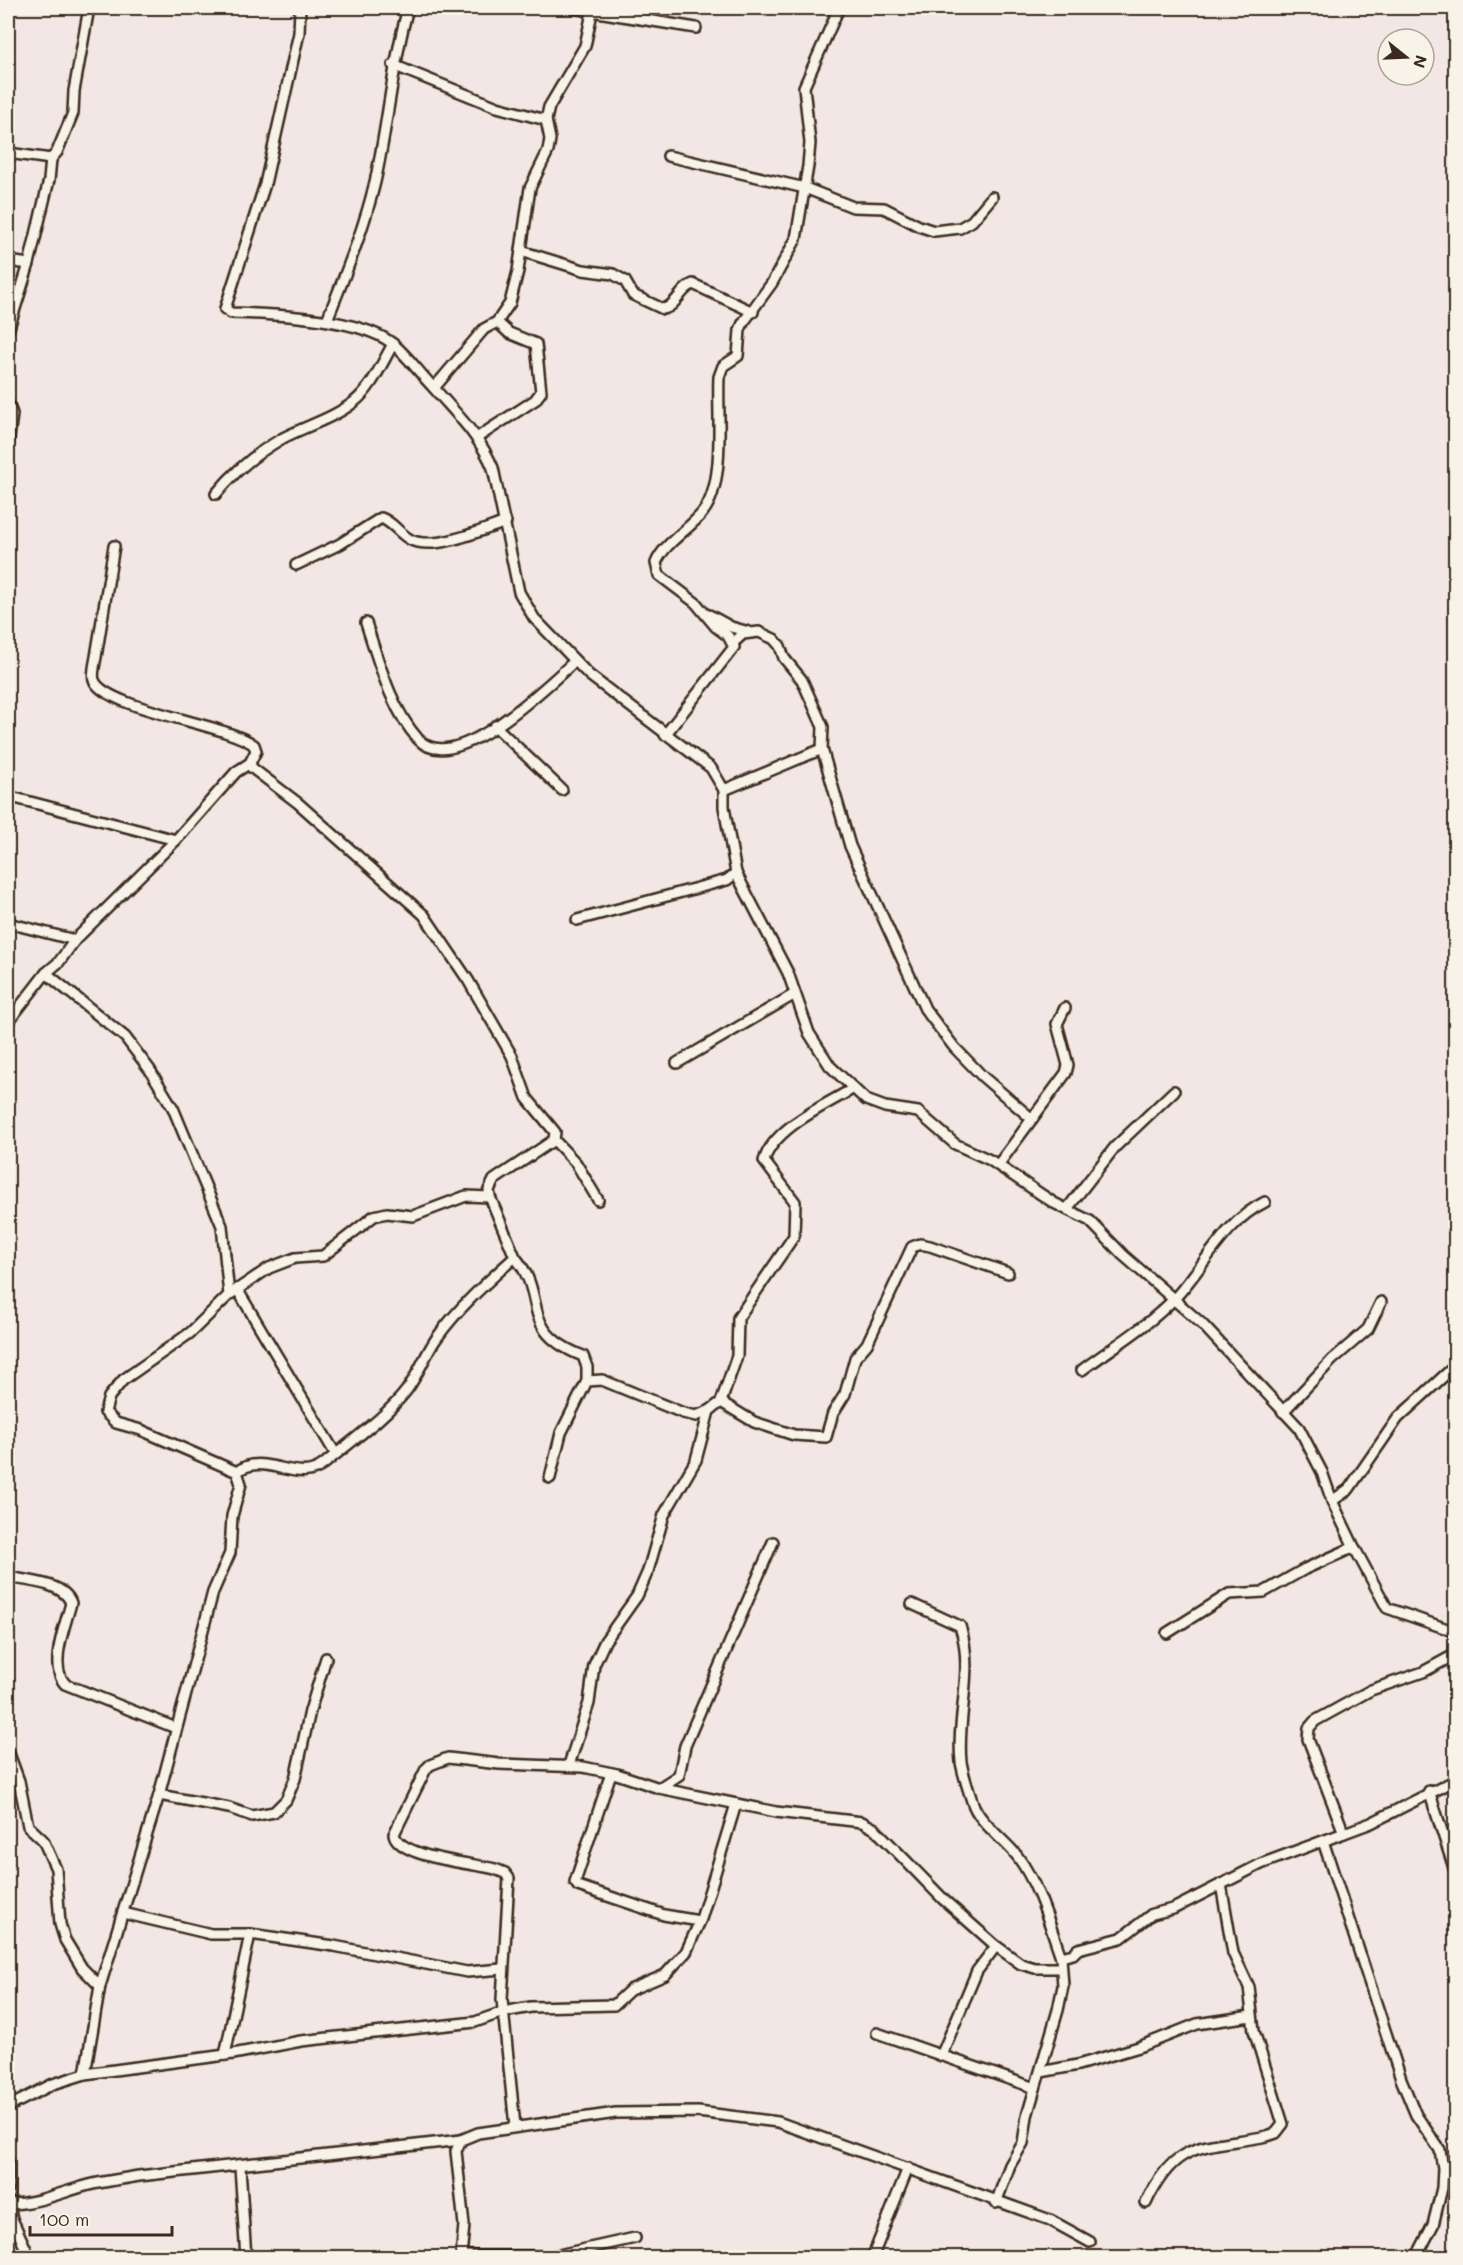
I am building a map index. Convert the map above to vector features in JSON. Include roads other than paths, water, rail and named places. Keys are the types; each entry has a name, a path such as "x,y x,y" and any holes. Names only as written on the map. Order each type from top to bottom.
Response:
{"street":[{"path":"8,331 29,264 49,180 51,159 57,152 73,113 74,91 89,8"},
{"path":"300,8 298,33 265,184 225,309 231,313 327,320 380,336 393,344 434,388 478,437 493,468 522,600 544,629 574,661 622,702 711,768 724,790 724,807 736,873 788,973 809,1033 830,1066 875,1104 918,1112 955,1144 999,1165 1097,1226 1123,1254 1202,1324 1299,1428 1323,1472 1332,1501 1354,1547 1387,1608 1455,1632"},
{"path":"327,320 348,268 375,184 393,65 408,8"},
{"path":"573,8 593,9 696,28"},
{"path":"733,643 696,603 659,575 656,563 702,513 713,496 718,477 719,377 723,366 738,356 740,330 790,253 801,216 810,143 804,87 839,8"},
{"path":"434,388 484,329 498,322 510,303 530,188 548,151 550,139 546,120 560,86 579,60 585,46 593,9"},
{"path":"393,65 497,107 546,120"},
{"path":"8,153 51,159"},
{"path":"668,156 805,188 853,207 884,207 919,226 934,231 960,228 972,221 992,197"},
{"path":"521,250 584,270 613,274 625,281 633,295 663,309 671,306 684,287 693,284 753,312"},
{"path":"8,261 29,264"},
{"path":"478,437 535,400 541,392 536,344 510,333 498,322"},
{"path":"216,494 228,478 283,438 355,401 375,376 393,344"},
{"path":"8,403 12,414 8,446"},
{"path":"296,565 340,544 381,518 407,538 423,543 459,537 506,522"},
{"path":"8,1022 75,940 176,840 236,772 250,763 255,748 250,742 197,724 165,717 105,691 94,680 114,546"},
{"path":"705,613 731,627 767,634 774,639 784,658 802,680 824,727 822,750 850,846 925,1009 954,1047 983,1077 1032,1119"},
{"path":"366,623 391,696 420,741 431,746 456,747 495,726 574,661"},
{"path":"665,735 731,653 733,643 743,634 751,632"},
{"path":"495,726 562,790"},
{"path":"724,790 822,750"},
{"path":"250,763 252,768 298,803 409,901 431,924 468,980 512,1056 526,1098 555,1132 554,1140 495,1180 489,1190 515,1257 524,1267 530,1281 538,1321 543,1330 557,1344 582,1356 587,1367 587,1381 561,1433 550,1478"},
{"path":"15,798 176,840"},
{"path":"577,920 727,880 736,873"},
{"path":"8,923 75,940"},
{"path":"46,974 124,1037 150,1070 174,1108 222,1226 233,1292 335,1453"},
{"path":"677,1063 795,994"},
{"path":"999,1165 1066,1073 1068,1065 1057,1024 1065,1008"},
{"path":"587,1381 602,1380 683,1413 696,1416 709,1411 721,1402 737,1356 738,1318 794,1236 795,1202 764,1161 766,1153 796,1122 854,1088"},
{"path":"1067,1209 1115,1147 1174,1091"},
{"path":"554,1140 576,1163 598,1200"},
{"path":"85,2074 100,1986 159,1795 213,1592 230,1553 232,1516 241,1484 237,1472 141,1430 116,1423 108,1416 105,1405 123,1380 190,1334 233,1292 269,1268 295,1258 323,1256 374,1216 387,1213 413,1216 466,1196 490,1197"},
{"path":"1082,1370 1173,1300 1233,1223 1246,1211 1265,1202"},
{"path":"721,1402 764,1425 794,1435 812,1438 826,1437 833,1413 845,1394 855,1358 867,1344 912,1247 920,1244 930,1246 1008,1273"},
{"path":"237,1472 243,1467 260,1464 304,1472 322,1465 372,1424 406,1391 436,1339 470,1300 515,1257"},
{"path":"1282,1412 1332,1360 1368,1329 1381,1302"},
{"path":"1332,1501 1349,1489 1398,1418 1455,1365"},
{"path":"569,1765 589,1703 594,1665 605,1641 637,1596 648,1571 664,1515 696,1460 709,1411"},
{"path":"659,1788 679,1775 685,1746 773,1542"},
{"path":"1167,1633 1228,1594 1264,1592 1305,1569 1354,1547"},
{"path":"8,1577 50,1586 64,1592 69,1597 71,1603 58,1660 61,1679 65,1684 176,1728"},
{"path":"912,1604 960,1626 965,1642 967,1676 961,1762 972,1804 1018,1858 1034,1884 1060,1957 1062,1995 1035,2088 1023,2142 1010,2165 996,2203"},
{"path":"1344,1833 1308,1739 1309,1728 1315,1721 1371,1690 1423,1672 1455,1654"},
{"path":"159,1795 229,1808 252,1816 274,1812 286,1800 296,1779 310,1712 326,1658"},
{"path":"8,1751 19,1781 28,1826 43,1840 56,1869 60,1924 65,1940 82,1968 100,1986"},
{"path":"515,2126 502,2012 502,1969 509,1878 505,1873 415,1852 395,1841 395,1828 426,1769 448,1758 499,1764 569,1765 611,1773 659,1788 736,1804 868,1824 944,1900 996,1946 1021,1964 1035,1968 1060,1968"},
{"path":"611,1773 575,1882 588,1889 664,1915 699,1921"},
{"path":"1060,1957 1073,1954 1078,1949 1121,1938 1152,1914 1173,1909 1261,1864 1371,1823 1429,1791 1455,1780"},
{"path":"1429,1791 1455,1874"},
{"path":"8,2107 53,2084 85,2074 225,2055 301,2041 475,2022 502,2012 531,2007 614,2005 630,1990 665,1975 686,1952 699,1921 736,1804"},
{"path":"1323,1841 1401,2079 1416,2115 1440,2150 1443,2188 1433,2226 1416,2258"},
{"path":"1146,2203 1159,2176 1174,2161 1194,2147 1267,2136 1282,2128 1282,2116 1251,2016 1249,1987 1233,1953 1221,1884"},
{"path":"123,1913 211,1934 250,1934 334,1946 467,1972 502,1969"},
{"path":"225,2055 250,1934"},
{"path":"941,2056 977,1971 996,1946"},
{"path":"1041,2072 1078,2065 1139,2047 1197,2024 1251,2016"},
{"path":"877,2033 1035,2088"},
{"path":"30,2258 12,2219 8,2202 36,2201 88,2185 140,2176 240,2167 462,2140 478,2133 515,2126 616,2113 698,2112 789,2125 825,2141 908,2168 996,2203 1050,2220 1090,2242"},
{"path":"462,2140 456,2151 464,2225 461,2257 554,2256 635,2238"},
{"path":"8,2160 8,2189"},
{"path":"240,2167 246,2258"},
{"path":"872,2258 908,2168"}]}
